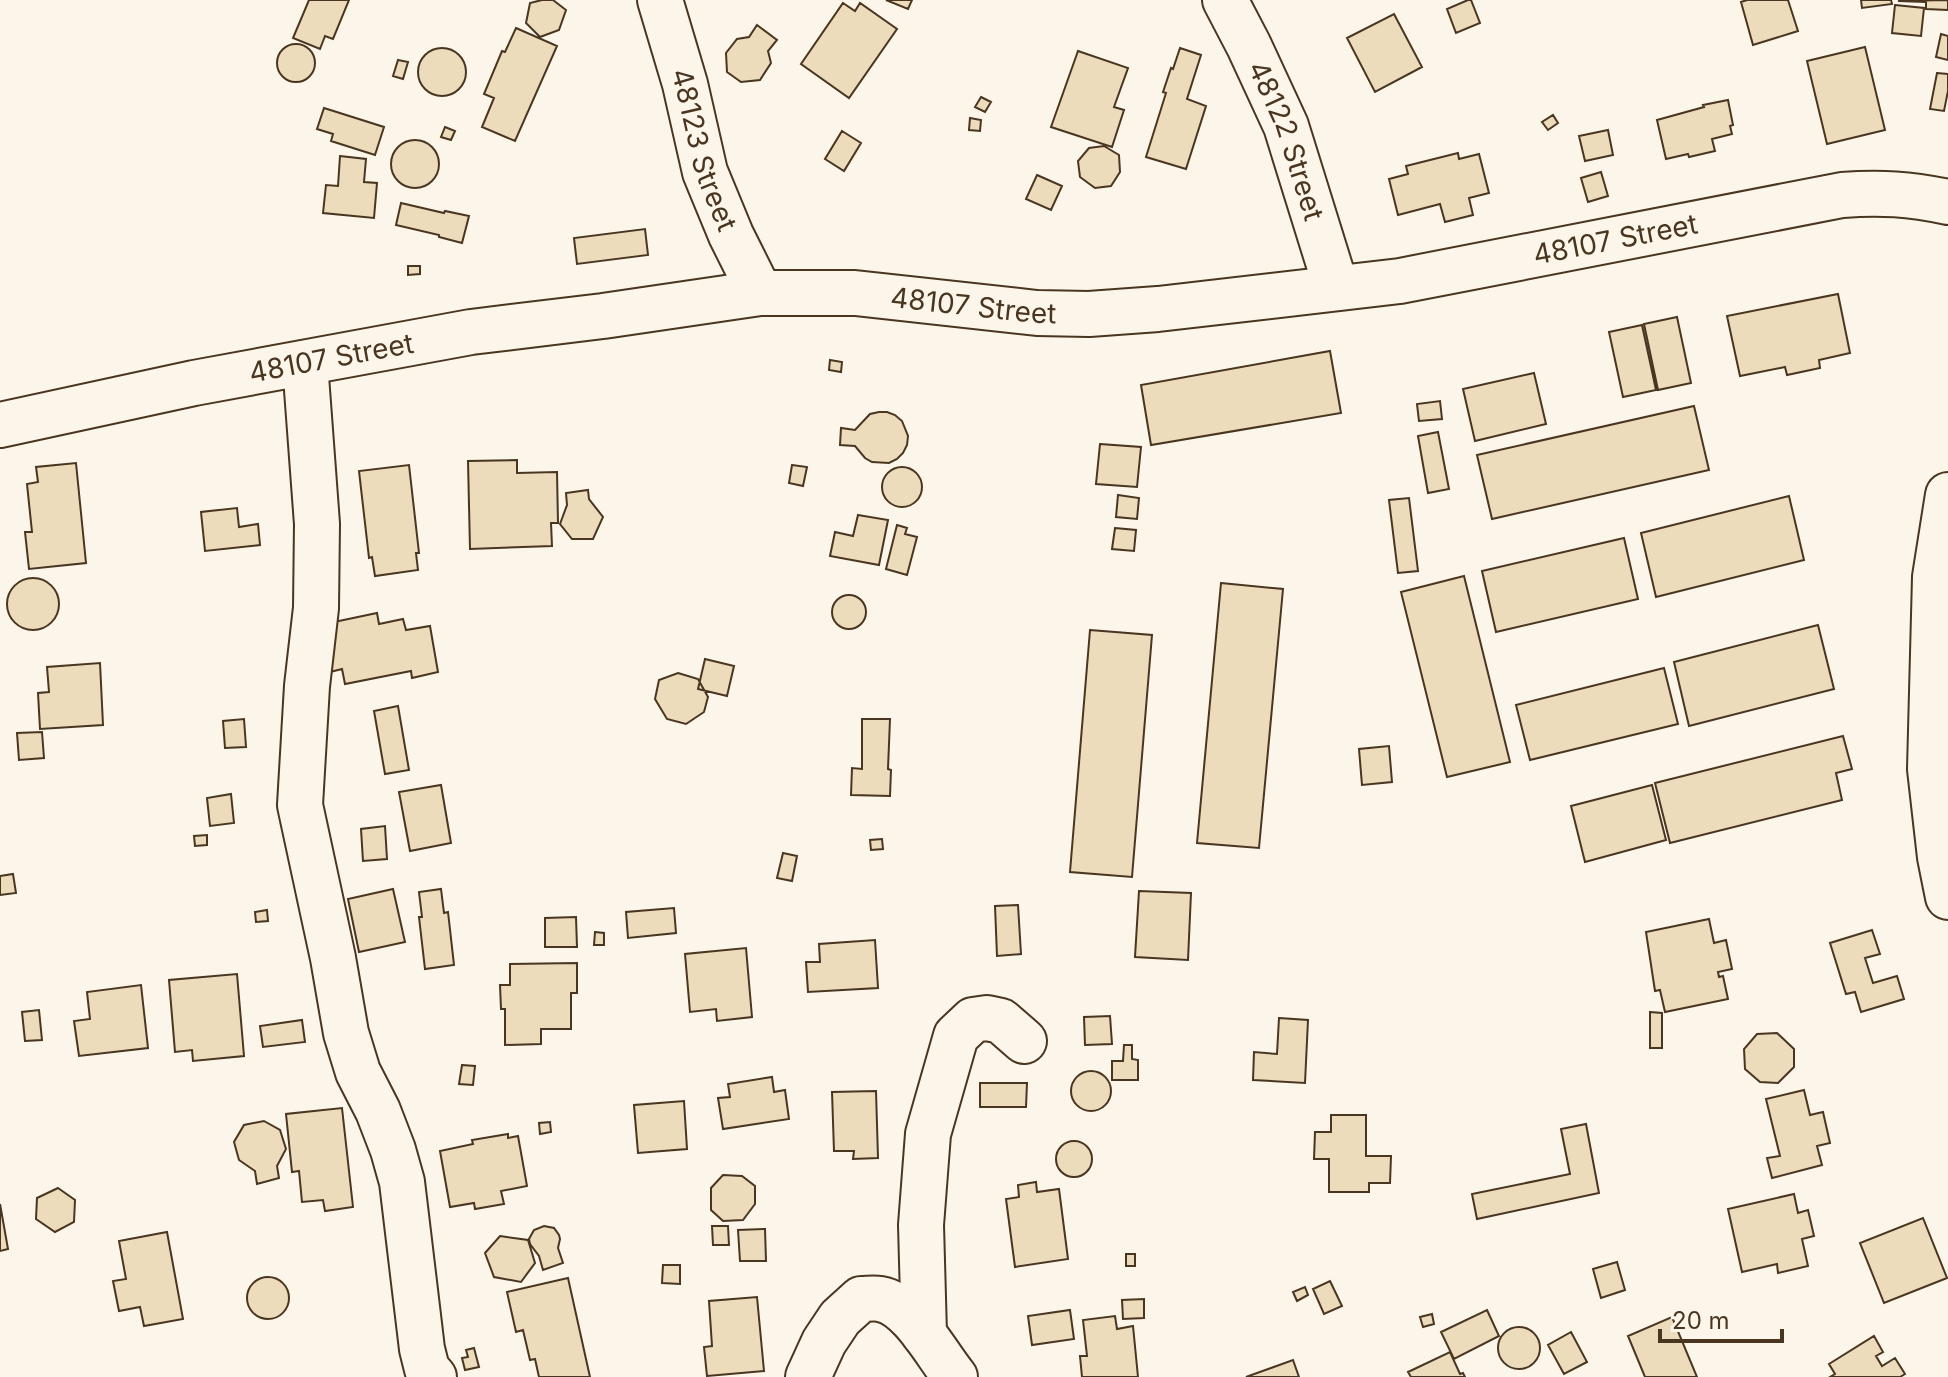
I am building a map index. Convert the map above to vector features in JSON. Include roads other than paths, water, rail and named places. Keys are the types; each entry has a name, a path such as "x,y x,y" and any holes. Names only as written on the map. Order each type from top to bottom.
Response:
{"street":[{"name":"48123 Street","path":"660,0 685,84 705,172 731,235 760,293"},
{"name":"48122 Street","path":"1225,0 1286,126 1336,287"},
{"name":"48107 Street","path":"0,425 194,383 471,332 760,293 855,293 1037,313 1089,314 1158,309 1400,281 1842,195 1880,192 1948,202"},
{"path":"305,363 317,524 316,608 307,686 300,805 346,1033 358,1072 393,1150 402,1182 422,1349 427,1369 434,1377"},
{"path":"1948,495 1935,577 1930,769 1948,897"},
{"path":"924,1334 921,1225 928,1134 956,1036 973,1020 987,1018 1001,1021 1024,1041"},
{"path":"808,1377 824,1342 840,1318 861,1299 882,1299 906,1313 955,1377"}]}
